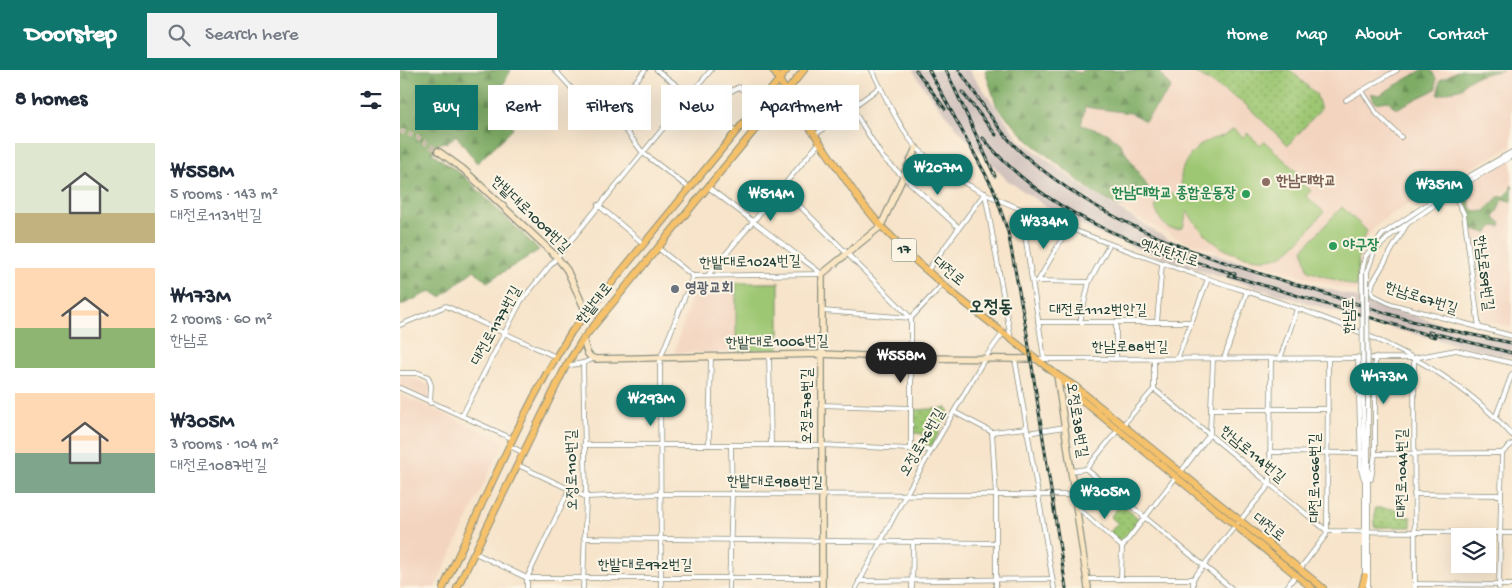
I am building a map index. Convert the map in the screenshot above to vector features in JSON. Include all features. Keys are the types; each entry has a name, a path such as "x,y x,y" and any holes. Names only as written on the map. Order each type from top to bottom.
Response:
{"main road":[{"name":"대전로","path":"773,70 782,85"},
{"name":"한밭대로","path":"774,85 787,70"},
{"name":"한밭대로","path":"792,85 804,70"},
{"name":"한밭대로","path":"443,588 513,439 556,357 586,312 742,124"},
{"name":"한밭대로","path":"457,588 566,366 583,339 754,130"},
{"name":"대전로","path":"812,130 881,226 927,271 1057,375 1072,392 1120,428 1237,524 1298,572 1324,588"},
{"name":"대전로","path":"1298,572 1312,588"},
{"path":"1363,588 1365,576"}],"street":[{"path":"555,70 569,85"},
{"path":"632,85 644,70"},
{"path":"657,70 676,85"},
{"name":"대전로1177번길","path":"699,85 711,70"},
{"name":"옛신탄진로","path":"872,70 916,148 951,175 1021,209 1109,244 1162,264 1297,309 1369,335 1396,347 1475,398 1496,416 1512,435"},
{"path":"1346,100 1397,70"},
{"path":"859,102 880,86"},
{"path":"1362,91 1377,114 1401,137"},
{"path":"859,119 883,158 903,179 960,228"},
{"path":"732,128 736,131"},
{"path":"625,130 643,153 689,188"},
{"name":"대전로1177번길","path":"462,416 521,301 598,205 662,130"},
{"path":"815,135 822,130"},
{"path":"709,274 820,142"},
{"path":"708,186 822,274 881,226 916,148"},
{"name":"한밭대로1009번길","path":"438,151 464,169 556,256 567,270 586,312"},
{"name":"한남로","path":"1367,484 1363,396 1362,272 1365,257 1383,234 1468,177 1512,152"},
{"name":"한남로","path":"1365,576 1368,396 1367,272 1374,252 1388,237 1453,192 1512,156"},
{"path":"782,187 910,318"},
{"name":"한남로59번길","path":"1453,192 1464,214 1478,328"},
{"path":"927,271 985,193"},
{"path":"985,193 1011,339"},
{"path":"598,205 644,244"},
{"path":"1021,209 1044,358"},
{"path":"1392,248 1407,224"},
{"path":"1038,281 1068,228"},
{"path":"1388,237 1392,242 1392,248"},
{"path":"1080,322 1089,282 1109,244"},
{"name":"한밭대로1024번길","path":"658,248 693,276 709,274 822,274"},
{"name":"한남로67번길","path":"1392,248 1373,282 1371,290 1373,295 1391,304 1512,336"},
{"name":"대전로1112번안길","path":"1157,322 1162,264"},
{"name":"오정로78번길","path":"822,274 820,495 822,588"},
{"path":"662,588 660,359 693,276"},
{"path":"1177,359 1208,279"},
{"path":"1032,281 1089,282"},
{"path":"911,450 910,318 943,284"},
{"path":"1224,359 1246,292"},
{"path":"400,325 446,306 556,357"},
{"path":"1280,359 1297,309"},
{"path":"823,311 910,318"},
{"name":"대전로1112번안길","path":"1038,322 1191,322"},
{"path":"1116,322 1116,359"},
{"name":"오정로76번길","path":"856,588 905,496 985,358 1003,333"},
{"path":"566,366 582,363 593,358 587,353 583,339"},
{"path":"1414,358 1456,350 1512,363"},
{"name":"한밭대로1006번길","path":"593,358 660,359 821,354 910,358 1036,358"},
{"path":"709,445 711,356"},
{"path":"769,356 771,445"},
{"path":"1358,357 1361,470 1367,484"},
{"path":"1367,484 1375,454 1375,357"},
{"path":"1015,358 1054,588"},
{"name":"한남로88번길","path":"1036,358 1414,358"},
{"name":"대전로1066번길","path":"1286,588 1326,535 1327,531 1328,358"},
{"name":"대전로1044번길","path":"1414,358 1415,586"},
{"path":"1071,471 1086,469 1154,389 1154,359"},
{"path":"1122,579 1122,547 1210,434 1213,359"},
{"path":"1193,588 1193,579 1270,484 1271,359"},
{"name":"오정로110번길","path":"582,363 586,497 583,588"},
{"path":"400,373 420,373 428,377 431,385 430,403"},
{"path":"1496,416 1512,374"},
{"name":"오정로38번길","path":"1057,375 1088,588"},
{"path":"400,388 513,439"},
{"name":"한남로114번길","path":"1154,389 1327,531"},
{"path":"821,404 911,408"},
{"path":"1212,409 1328,409"},
{"path":"954,412 992,432 1064,427"},
{"path":"992,432 996,496 996,588"},
{"path":"1499,587 1502,454 1512,444"},
{"path":"584,445 821,445 932,450"},
{"path":"510,446 524,453"},
{"path":"729,588 732,494 731,446"},
{"path":"1270,452 1360,453"},
{"path":"1375,454 1502,454"},
{"name":"한밭대로988번길","path":"518,465 586,497 660,494 1075,496"},
{"path":"1086,469 1231,588"},
{"path":"527,588 527,578 569,490"},
{"path":"1414,494 1500,495"},
{"path":"1076,507 1122,547"},
{"path":"1327,531 1366,533 1512,533"},
{"name":"한남로","path":"1366,533 1368,588"},
{"path":"584,538 996,543"},
{"path":"912,588 913,542"},
{"name":"한밭대로972번길","path":"475,553 527,578 822,578"},
{"path":"859,581 1052,579"},
{"path":"1087,579 1193,579"},
{"path":"1415,586 1499,587 1512,585"}],"shaded area":[{"path":"913,70 969,70 1019,139 1084,188 1168,239 1431,321 1512,340 1512,358 1390,328 1172,262 1098,234 1044,205 1007,180 962,134 927,92"},
{"name":"한남대학교","path":"987,70 1512,70 1512,145 1387,217 1374,228 1364,243 1359,257 1356,292 1186,242 1139,219 1083,183"},
{"path":"1512,157 1512,186 1485,209 1472,213 1487,211 1502,198 1512,196 1512,327 1482,320 1469,214 1459,203 1464,187"},
{"path":"780,281 780,351 674,353 696,283"},
{"path":"400,375 405,375 430,386 429,400 400,387"},
{"path":"400,394 504,441 435,588 400,588"}],"green space":[{"path":"400,70 511,70 503,85 488,85 488,130 512,130 477,163 456,135 448,142 439,143 432,153 464,176 539,250 487,282 474,270 441,297 431,291 400,306"},
{"path":"985,70 1070,70 1080,73 1083,70 1158,71 1171,88 1145,121 1131,113 1085,107 1081,125 1107,133 1118,141 1149,189 1119,207 1094,193 1028,140 997,107"},
{"path":"1191,70 1290,70 1316,94 1321,109 1288,145 1245,104"},
{"path":"1422,70 1431,70 1436,78 1436,89 1396,109 1388,101 1375,103 1371,93 1379,95"},
{"path":"1459,70 1503,70 1474,77 1464,84 1462,88 1438,95 1440,80"},
{"name":"한남대학교 종합운동장","path":"1233,129 1243,137 1247,133 1260,145 1264,141 1297,172 1294,175 1311,191 1306,196 1324,212 1297,243 1280,256 1262,259 1252,258 1225,249 1209,238 1187,211 1183,228 1172,229 1164,225 1155,207 1160,195 1164,193 1173,194 1184,202 1181,181 1182,172 1190,155 1205,142 1225,135"},
{"path":"1512,184 1512,202 1503,199 1494,218 1501,223 1500,227 1493,226 1487,233 1472,229 1468,211 1461,200 1470,201 1470,206 1475,212 1485,211 1498,197 1505,196"},
{"name":"야구장","path":"1342,207 1367,231 1360,244 1356,287 1308,271 1303,249"},
{"path":"736,283 779,283 779,350 736,351"},
{"path":"947,408 949,412 933,445 915,447 914,444 923,444 923,434 914,433 913,410"},
{"path":"1121,504 1140,520 1123,543 1109,533 1118,523 1110,517"},
{"path":"1375,508 1404,509 1404,517 1411,517 1411,527 1374,527"}],"tunnel":[{"path":"400,131 417,137 438,151"}],"railway":[{"path":"916,70 945,109"},
{"path":"929,70 994,190 1008,232 1027,334 1066,588"},
{"path":"946,70 995,176"},
{"path":"959,70 997,125 1023,154 1056,180 1089,202 1124,221 1159,238 1233,265 1412,321 1512,343"},
{"path":"962,92 996,135"},
{"path":"983,138 1009,166 1036,189 1066,209 1098,226 1131,240 1235,274"},
{"path":"1229,275 1435,337"},
{"path":"1429,332 1512,353"}],"place":[{"name":"한남대학교","path":"1266,182"},
{"name":"한남대학교 종합운동장","path":"1246,194"},
{"name":"야구장","path":"1333,246"},
{"name":"영광교회","path":"675,289"}],"district":[{"name":"오정동","path":"991,308"}]}
